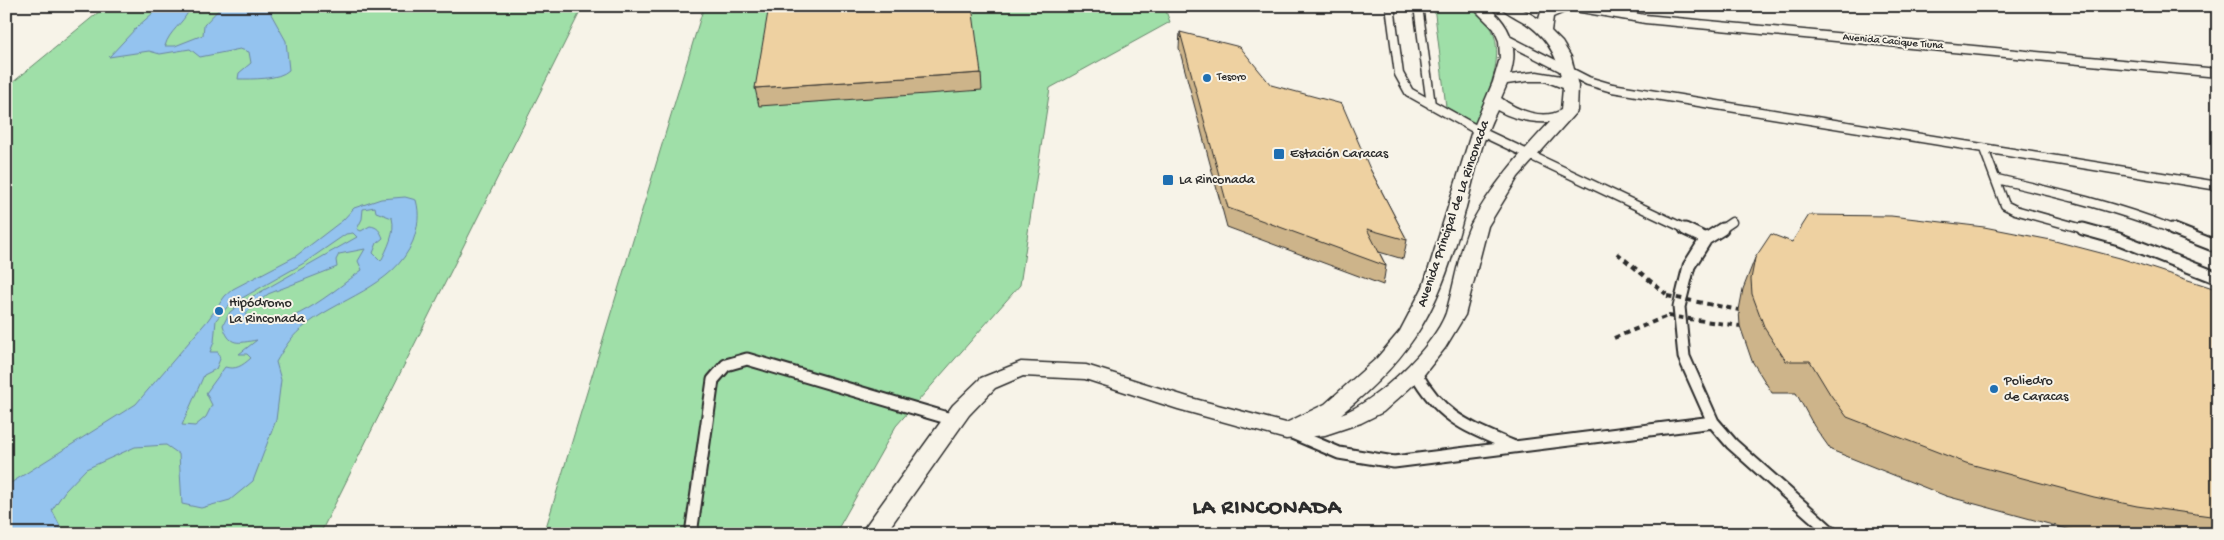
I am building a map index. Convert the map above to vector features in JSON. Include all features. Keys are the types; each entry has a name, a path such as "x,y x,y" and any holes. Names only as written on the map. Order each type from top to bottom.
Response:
{"street":[{"path":"1478,6 1493,18 1506,39"},
{"path":"1500,81 1535,75 1570,79 1557,45 1535,24 1507,6"},
{"name":"Avenida Cacique Tiuna","path":"1544,32 1546,15 1568,6 1645,19 2218,73"},
{"name":"Avenida Principal de La Rinconada","path":"1286,430 1332,409 1386,360 1407,336 1422,311 1440,265 1479,131 1494,100 1500,81 1508,50 1506,39"},
{"name":"Avenida Principal de La Rinconada","path":"872,534 954,420 988,383 1020,369 1086,372 1186,404 1286,430 1325,427 1353,418 1375,407 1414,372 1438,343 1455,315 1479,226 1511,174 1565,116 1571,103 1570,79"},
{"path":"1494,100 1504,108 1528,118 1541,119 1565,116"}],"lane":[{"path":"1390,6 1399,74 1409,92 1479,131 1706,239"},
{"path":"1418,6 1431,105"},
{"path":"1506,39 1570,79 1588,81 1612,88 2218,186"},
{"path":"1984,149 1997,179 2005,205 2015,210 2119,239 2218,278"},
{"path":"1997,179 2075,197 2144,218 2218,247"},
{"path":"1732,222 1706,239 1689,266 1679,307 1684,357 1713,422 1738,450 1833,534"},
{"path":"2206,272 2218,266"},
{"path":"691,534 713,380 726,365 747,359 954,420"},
{"path":"1414,372 1426,394 1451,418 1513,447"},
{"path":"1286,430 1339,452 1394,462 1713,422"}],"path":[{"path":"1617,253 1648,277"},
{"path":"1667,296 1739,310"},
{"path":"1614,338 1668,316 1740,326"}],"green space":[{"name":"Hipódromo La Rinconada","path":"106,6 583,6 320,534 6,534 6,88"},
{"path":"704,6 1164,6 1170,22 1050,88 1020,285 896,426 835,534 544,534"},
{"path":"1434,6 1470,6 1484,18 1493,31 1496,61 1493,77 1475,124 1446,107"}],"water":[{"path":"161,6 186,6 189,10 165,46 175,46 203,35 204,25 222,6 274,6 271,14 286,41 289,70 279,76 238,79 239,73 251,63 249,52 240,49 200,57 190,49 160,54 149,51 109,57 137,27"},
{"path":"405,197 416,200 418,220 413,241 404,257 393,270 363,291 315,318 290,340 284,349 276,362 281,380 276,420 253,481 230,500 201,508 182,504 179,454 166,445 135,447 86,469 65,491 52,510 61,528 54,534 6,534 6,486 136,404 208,320 225,296 233,289 296,256 343,220 354,208 381,199","holes":["375,207 376,212 392,218 393,223 390,240 381,261 373,253 377,243 383,238 380,231 370,226 361,231 357,229 362,219 363,209","353,233 357,237 243,302 230,312 223,325 228,337 235,342 257,340 239,354 247,354 251,358 239,367 225,367 206,393 212,405 206,417 195,426 182,425 204,375 216,369 220,359 218,352 210,352 214,342 216,320 228,306 304,263 346,234","365,249 358,261 362,270 323,299 292,317 262,324 247,321 246,313 268,294 337,267 336,260 339,254"]}],"building":[{"path":"769,6 972,6 981,73 755,88"},
{"path":"1180,32 1240,47 1271,85 1342,104 1370,169 1407,240 1367,229 1386,266 1228,208"},
{"name":"Poliedro de Caracas","path":"1809,215 1891,216 1984,227 2051,240 2120,258 2216,289 2218,291 2218,517 2137,506 2094,497 1966,463 1847,417 1830,394 1810,361 1786,361 1765,329 1752,294 1751,279 1755,258 1771,234 1792,242"}],"place":[{"name":"Tesoro","path":"1207,78"},
{"name":"Estación Caracas","path":"1279,154"},
{"name":"La Rinconada","path":"1168,180"},
{"name":"Hipódromo La Rinconada","path":"219,311"},
{"name":"Poliedro de Caracas","path":"1994,389"}],"district":[{"name":"LA RINCONADA","path":"1267,509"}]}
